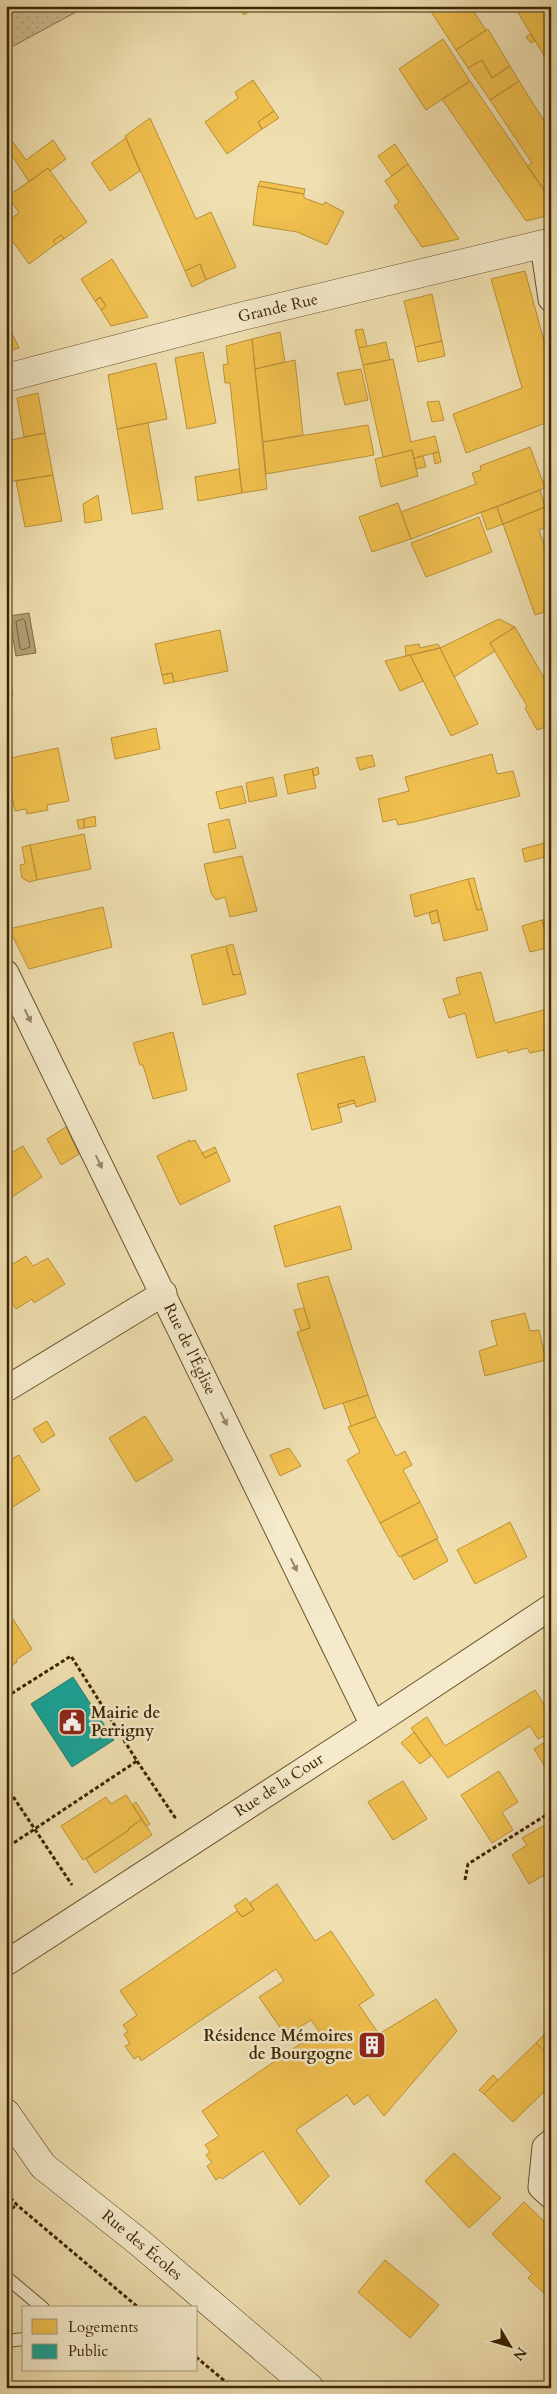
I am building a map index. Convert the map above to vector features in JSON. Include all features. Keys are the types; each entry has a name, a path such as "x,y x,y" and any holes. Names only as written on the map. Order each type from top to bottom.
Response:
{"street":[{"path":"547,244 551,299"},
{"name":"Grande Rue","path":"6,378 235,318 547,244"},
{"name":"Rue de l'Église","path":"6,973 164,1293 373,1725"},
{"path":"6,1389 164,1293"},
{"name":"Rue de la Cour","path":"6,1963 551,1607"},
{"name":"Rue des Écoles","path":"6,2113 43,2166 140,2243 310,2388"},
{"path":"551,2142 545,2147 541,2187 551,2196"}],"lane":[{"path":"6,2278 41,2306"},
{"path":"6,2341 22,2339"}],"path":[{"path":"6,1697 70,1656 179,1823"},
{"path":"6,1848 137,1761"},
{"path":"6,1786 73,1887"},
{"path":"465,1880 468,1864 551,1812"},
{"path":"6,2193 17,2205 137,2306"},
{"path":"6,2212 17,2205"},
{"path":"198,2359 233,2388"}],"shaded area":[{"path":"6,6 87,6 6,50"}],"water":[{"path":"29,613 36,653 16,656 9,616"}],"building: Logements":[{"path":"237,6 250,6 252,9 244,15"},
{"path":"436,6 470,6 486,30 456,50 430,10"},
{"path":"514,6 551,6 551,61 548,62"},
{"path":"488,29 510,66 492,78 482,60 468,68 456,50"},
{"path":"531,34 535,41 531,43 526,37"},
{"path":"443,39 470,81 426,110 399,69"},
{"path":"482,60 492,78 510,66 519,81 490,100 468,68"},
{"path":"253,80 274,111 258,122 262,129 227,154 205,122 238,98 235,92"},
{"path":"470,81 551,200 551,215 526,221 442,99"},
{"path":"519,81 551,132 551,200 527,166 532,163 490,100"},
{"path":"274,111 279,118 262,129 258,122"},
{"path":"150,118 196,219 211,212 236,267 206,280 200,264 185,271 125,136"},
{"path":"126,138 140,171 110,191 91,163"},
{"path":"53,140 66,159 50,171 48,168 29,182 6,146 13,142 26,160"},
{"path":"395,144 408,164 392,176 378,156"},
{"path":"408,164 459,239 422,247 394,206 399,202 385,181"},
{"path":"48,168 87,222 64,239 61,235 53,241 56,244 29,264 6,232 6,222 19,213 8,196"},
{"path":"260,181 305,189 304,194 258,186"},
{"path":"258,186 304,194 304,198 323,205 325,202 344,212 327,245 297,232 253,225"},
{"path":"61,235 64,239 56,244 53,241"},
{"path":"112,259 148,317 111,326 101,310 106,306 100,297 95,301 81,279"},
{"path":"200,264 206,280 192,287 185,271"},
{"path":"525,271 551,367 551,421 466,453 453,414 522,388 491,279"},
{"path":"432,294 442,341 415,347 404,301"},
{"path":"100,297 106,306 101,310 95,301"},
{"path":"6,321 19,348 6,352"},
{"path":"363,329 367,346 359,348 355,330"},
{"path":"280,332 285,362 255,369 252,339"},
{"path":"252,339 267,489 242,493 230,383 225,383 223,365 228,364 226,346"},
{"path":"442,341 445,356 418,362 415,347"},
{"path":"386,342 390,360 363,365 359,348"},
{"path":"203,352 216,423 187,429 175,358"},
{"path":"393,359 411,442 435,436 439,452 414,458 412,450 383,457 363,365"},
{"path":"295,360 303,435 263,442 255,369"},
{"path":"156,363 167,419 117,429 108,375"},
{"path":"361,369 368,400 345,405 337,373"},
{"path":"38,393 45,433 24,437 17,398"},
{"path":"439,401 444,420 432,422 427,402"},
{"path":"148,423 163,509 132,514 117,429"},
{"path":"368,425 374,455 266,474 263,442"},
{"path":"45,433 53,475 6,482 6,441"},
{"path":"530,447 545,488 411,539 401,512 476,484 472,473 481,470 480,466"},
{"path":"412,450 418,476 381,487 375,459"},
{"path":"439,452 441,462 435,464 433,453"},
{"path":"423,456 426,467 416,469 414,458"},
{"path":"239,469 242,493 198,501 195,477"},
{"path":"53,475 62,521 25,527 16,481"},
{"path":"540,490 545,507 503,524 497,507"},
{"path":"98,495 102,520 85,523 83,504"},
{"path":"398,503 411,539 372,552 359,517"},
{"path":"497,507 503,524 487,530 481,512"},
{"path":"545,507 550,526 539,530 551,564 551,610 535,615 503,524"},
{"path":"479,517 492,552 426,577 411,543"},
{"path":"499,619 515,627 490,643 495,651 454,677 440,648"},
{"path":"515,627 551,690 551,725 537,730 525,708 527,706 490,643"},
{"path":"220,630 228,671 174,682 172,673 162,675 155,644"},
{"path":"419,644 420,648 438,644 440,648 406,656 405,646"},
{"path":"440,648 478,724 451,736 410,655"},
{"path":"410,655 423,681 400,691 385,661"},
{"path":"6,662 13,695 6,697"},
{"path":"172,673 174,682 164,684 162,675"},
{"path":"156,728 160,749 115,759 111,738"},
{"path":"58,748 69,801 47,805 48,810 27,814 26,809 15,811 6,769 6,759"},
{"path":"492,754 497,774 513,771 520,796 414,822 398,825 396,819 383,822 378,799 409,791 405,777"},
{"path":"372,755 375,766 360,770 356,758"},
{"path":"318,767 319,774 314,776 312,769"},
{"path":"312,769 316,788 288,794 284,775"},
{"path":"273,777 277,796 249,802 246,783"},
{"path":"242,786 246,803 220,809 216,792"},
{"path":"95,816 96,826 84,828 84,819"},
{"path":"84,819 84,828 79,829 77,820"},
{"path":"229,819 236,848 214,853 208,824"},
{"path":"84,834 91,869 37,880 30,845"},
{"path":"551,842 551,862 545,843"},
{"path":"545,843 549,856 525,862 522,849"},
{"path":"30,845 37,880 29,882 22,878 20,865 25,864 22,847"},
{"path":"242,856 257,911 230,917 225,897 216,900 211,893 204,864"},
{"path":"474,878 482,909 477,910 468,879"},
{"path":"468,879 477,910 482,909 488,930 444,941 437,910 415,917 410,895"},
{"path":"103,907 112,947 29,969 9,929"},
{"path":"437,910 439,922 432,924 429,913"},
{"path":"551,918 551,947 550,947 542,920"},
{"path":"542,920 550,947 530,952 522,926"},
{"path":"233,944 241,974 233,975 226,946"},
{"path":"226,946 233,975 241,974 246,994 203,1005 191,955"},
{"path":"481,972 495,1023 551,1008 551,1068 549,1069 544,1050 530,1053 527,1048 508,1053 507,1050 477,1058 465,1013 449,1018 443,999 460,994 456,978"},
{"path":"173,1032 187,1090 153,1099 143,1065 140,1065 133,1043"},
{"path":"364,1056 376,1101 356,1107 354,1100 338,1104 342,1122 312,1130 297,1074"},
{"path":"354,1100 355,1103 338,1108 338,1104"},
{"path":"66,1127 79,1154 61,1165 47,1139"},
{"path":"190,1140 190,1142 195,1140 205,1158 217,1152 230,1181 180,1205 157,1156"},
{"path":"23,1146 42,1177 6,1201 6,1156"},
{"path":"215,1147 217,1152 205,1158 202,1153"},
{"path":"340,1206 352,1249 285,1267 274,1226"},
{"path":"26,1256 33,1266 48,1258 65,1284 34,1303 32,1299 16,1309 6,1294 6,1268"},
{"path":"328,1276 368,1395 324,1409 297,1332 310,1328 297,1284"},
{"path":"304,1308 310,1328 301,1331 294,1310"},
{"path":"525,1313 530,1331 539,1330 546,1360 485,1376 479,1351 497,1345 491,1321"},
{"path":"368,1395 376,1417 351,1426 343,1403"},
{"path":"145,1416 173,1460 136,1482 109,1438"},
{"path":"376,1417 396,1456 405,1451 412,1465 403,1470 420,1502 380,1523 347,1460 360,1452 348,1427"},
{"path":"47,1421 55,1435 42,1443 33,1429"},
{"path":"289,1448 301,1466 280,1476 270,1455"},
{"path":"19,1455 40,1490 6,1511 6,1462"},
{"path":"420,1502 438,1538 399,1557 380,1523"},
{"path":"510,1522 527,1557 475,1584 457,1550"},
{"path":"437,1539 448,1561 414,1580 401,1557"},
{"path":"13,1619 32,1649 6,1669 6,1623"},
{"path":"535,1690 551,1715 551,1732 538,1739 530,1726 448,1778 411,1728 427,1717 445,1746"},
{"path":"414,1732 431,1756 420,1764 401,1743"},
{"path":"551,1738 551,1776 534,1749"},
{"path":"499,1771 518,1802 502,1812 513,1830 492,1843 461,1795"},
{"path":"403,1781 427,1819 393,1840 368,1802"},
{"path":"126,1795 142,1819 129,1830 83,1860 61,1826 106,1797 111,1804"},
{"path":"136,1802 150,1824 146,1826 132,1805"},
{"path":"142,1819 152,1835 95,1873 86,1859"},
{"path":"543,1826 551,1840 551,1871 529,1884 512,1855 527,1845 522,1838"},
{"name":"Résidence Mémoires de Bourgogne","path":"277,1884 315,1941 331,1931 374,1995 359,2005 379,2034 436,1999 457,2031 384,2116 368,2095 354,2105 347,2095 296,2130 329,2176 300,2205 263,2151 222,2179 220,2177 216,2180 207,2166 212,2163 206,2155 210,2152 205,2145 219,2136 202,2111 319,2031 311,2020 286,2036 259,1997 284,1981 276,1969 141,2061 139,2056 134,2059 125,2046 130,2044 124,2034 128,2032 123,2025 137,2015 120,1991 237,1911 242,1917 254,1910 250,1903"},
{"path":"246,1898 254,1910 242,1917 234,1906"},
{"path":"551,2028 551,2058 536,2043"},
{"path":"536,2043 551,2058 551,2085 513,2122 484,2094"},
{"path":"493,2075 498,2080 484,2094 479,2090"},
{"path":"454,2153 501,2198 469,2228 425,2181"},
{"path":"524,2202 551,2228 551,2300 528,2278 532,2274 492,2234"},
{"path":"385,2260 439,2305 410,2338 358,2292"}],"building: Public":[{"name":"Mairie de Perrigny","path":"73,1677 114,1740 72,1767 31,1704"}],"place":[{"name":"Mairie de Perrigny","path":"72,1722"},
{"name":"Résidence Mémoires de Bourgogne","path":"372,2045"}]}
